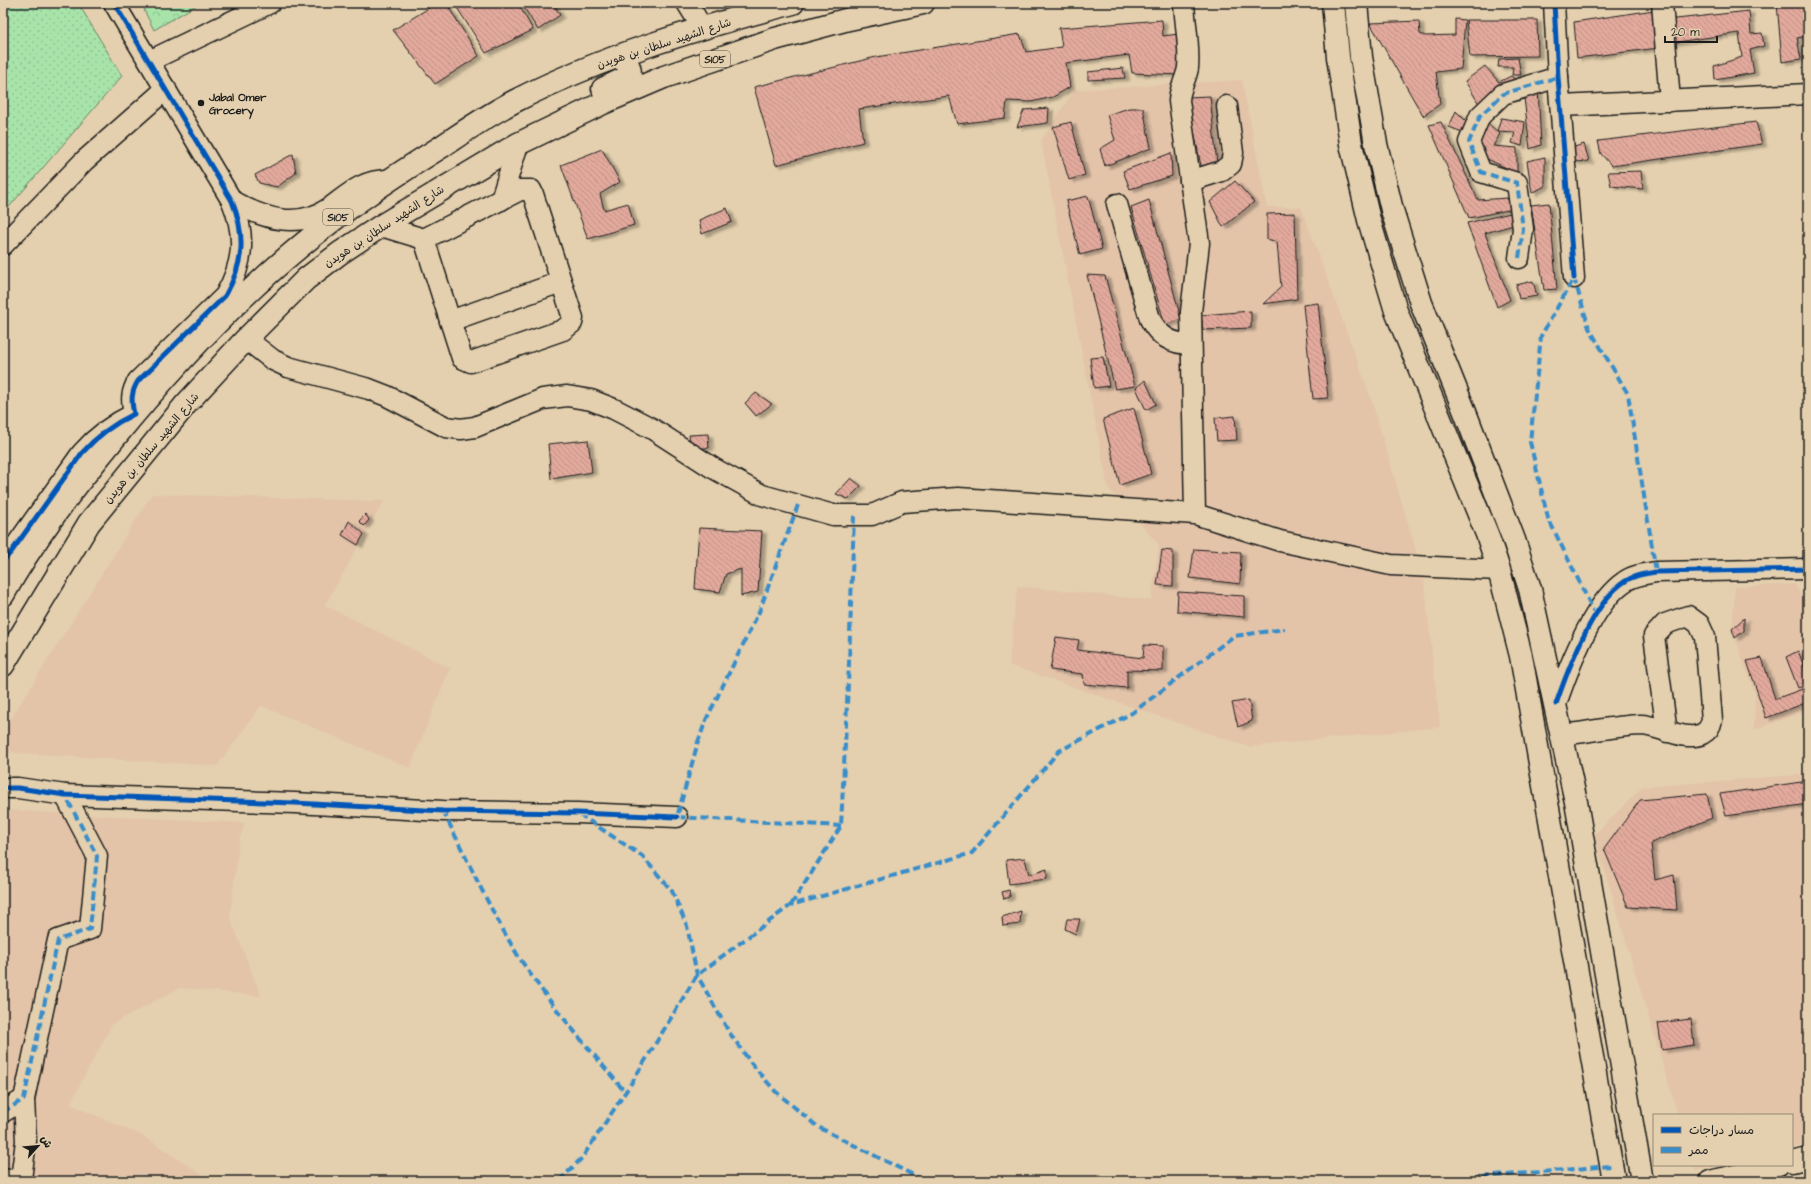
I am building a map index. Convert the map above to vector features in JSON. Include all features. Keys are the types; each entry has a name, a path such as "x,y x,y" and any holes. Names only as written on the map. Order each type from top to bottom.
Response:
{"main road":[{"name":"شارع الشهيد سلطان بن هويدن","path":"3,595 19,566 72,490 134,414 189,352 270,273 330,222 388,180 514,101 617,57 703,29 794,3"},
{"name":"شارع الشهيد سلطان بن هويدن","path":"3,665 90,523 186,404 246,339 306,279 340,253 381,226 518,144 603,103 664,77 776,39 849,19 923,3"},
{"path":"1333,3 1338,57 1352,144 1369,220 1396,311 1487,534 1499,570 1521,656 1614,1181"},
{"path":"1356,3 1361,56 1376,144 1392,210 1421,303 1465,412 1528,582 1556,704 1577,810 1642,1181"},
{"path":"518,144 533,129 554,114 582,98 624,80 630,74 630,67 625,60 617,57"}],"street":[{"path":"3,561 12,551 82,453 107,429 134,414 131,395 138,381 225,296 233,282 240,260 242,233 238,216 232,201 114,3"},
{"path":"149,61 270,3"},
{"path":"687,3 703,29"},
{"path":"703,29 704,3"},
{"path":"1184,3 1188,62 1186,75 1180,91 1179,101 1199,243 1191,312 1195,514"},
{"path":"1554,3 1558,77 1574,278"},
{"path":"1662,3 1670,101"},
{"path":"1519,258 1523,229 1517,183 1481,172 1469,142 1480,116 1503,94 1558,77"},
{"path":"3,244 84,161 166,89"},
{"path":"1561,106 1808,94"},
{"path":"1190,181 1222,171 1231,164 1233,153 1227,106"},
{"path":"501,200 518,144"},
{"path":"232,201 253,213 290,220 310,217 329,208 360,185 371,181 388,180"},
{"path":"381,226 424,239 520,190 526,189 534,194 573,318 572,323 563,330 471,362 462,358 424,239"},
{"path":"1117,204 1150,320 1155,329 1170,341 1191,344"},
{"path":"450,321 561,282"},
{"path":"246,339 273,360 288,367 369,389 388,396 446,427 461,429 475,427 543,399 567,396 592,400 614,409 651,428 713,468 762,495 833,515 872,515 902,502 958,498 1195,514 1280,541 1391,565 1499,570"},
{"path":"1556,704 1568,669 1596,616 1614,590 1624,581 1634,576 1656,572 1808,569"},
{"path":"1562,735 1643,725 1667,732 1686,735 1702,734 1710,726 1712,720 1705,637 1699,624 1688,616 1665,624 1654,636 1667,732"},
{"path":"8,785 65,795 295,803 443,811 577,813 677,817"},
{"path":"16,1180 26,1141 24,1099 58,940 90,929 97,856 65,795"},
{"path":"3,1112 24,1099"},
{"path":"1793,1162 1808,1158"},
{"path":"1710,1181 1775,1166"}],"shaded area":[{"path":"1242,80 1267,207 1301,207 1371,398 1424,578 1440,727 1249,747 1009,665 1017,586 1151,600 1159,545 1108,488 1041,141 1074,90"},
{"path":"152,494 384,501 325,605 450,668 410,768 261,706 217,766 3,752 3,731"},
{"path":"1795,584 1808,608 1808,710 1754,730 1755,694 1732,629 1735,587"},
{"path":"1808,774 1808,1144 1793,1148 1793,1114 1678,1114 1594,835 1642,787"},
{"path":"3,810 245,823 239,841 230,917 261,996 180,988 112,1024 70,1104 143,1136 212,1181 3,1181"},
{"path":"1693,1166 1715,1166 1695,1171"}],"green space":[{"path":"3,3 78,3 122,76 3,214"},
{"path":"155,3 200,3 154,30 144,10"}],"building":[{"path":"437,3 446,3 479,56 435,84 393,30"},
{"path":"454,3 518,3 533,30 486,53"},
{"path":"521,3 553,3 560,15 538,30"},
{"path":"1777,3 1808,3 1808,36 1797,38 1801,59 1782,62"},
{"path":"1654,10 1659,48 1577,58 1574,22"},
{"path":"1749,11 1751,34 1762,33 1764,46 1750,50 1754,73 1715,80 1714,66 1742,57 1739,33 1670,43 1667,20"},
{"path":"1455,19 1465,20 1461,69 1436,72 1440,104 1423,116 1370,23 1419,21 1420,34 1425,36 1455,35"},
{"path":"1162,20 1163,36 1178,34 1181,75 1132,73 1129,55 1066,63 1070,87 1053,97 1031,102 1007,101 1005,118 957,124 949,96 859,109 863,142 776,165 754,87 876,57 1020,34 1026,52 1062,47 1059,28"},
{"path":"1466,20 1537,20 1538,56 1470,57"},
{"path":"1518,58 1521,75 1512,75 1513,67 1498,67 1499,59"},
{"path":"1485,66 1499,82 1511,76 1517,80 1481,107 1465,81"},
{"path":"1123,68 1125,78 1088,80 1088,72"},
{"path":"1538,88 1541,145 1530,149 1523,89"},
{"path":"1210,96 1217,164 1201,166 1187,97"},
{"path":"1049,108 1048,123 1017,127 1024,110"},
{"path":"1129,108 1143,108 1151,148 1105,166 1100,149 1115,140 1107,115"},
{"path":"1456,111 1467,122 1465,133 1449,127"},
{"path":"1501,118 1525,122 1522,146 1512,143 1515,132 1497,131"},
{"path":"1484,120 1500,134 1493,146 1517,148 1517,173 1483,157 1476,141"},
{"path":"1071,122 1085,175 1069,180 1053,127"},
{"path":"1441,122 1478,200 1507,198 1513,209 1469,218 1429,125"},
{"path":"1756,122 1762,144 1612,166 1601,154 1598,141"},
{"path":"1584,144 1589,161 1574,162 1571,148"},
{"path":"602,149 620,182 600,194 604,210 628,203 634,225 588,239 561,165"},
{"path":"1171,153 1172,176 1130,189 1123,171"},
{"path":"293,154 296,173 277,187 259,183 255,175"},
{"path":"1545,157 1545,186 1532,193 1527,161"},
{"path":"1641,171 1643,189 1611,186 1608,172"},
{"path":"1235,181 1254,202 1223,227 1210,202"},
{"path":"1088,196 1102,249 1080,255 1066,201"},
{"path":"1149,200 1181,319 1165,325 1131,207"},
{"path":"1549,203 1557,289 1544,290 1531,205"},
{"path":"727,208 732,222 702,234 699,220"},
{"path":"1515,212 1517,224 1485,233 1510,300 1497,307 1467,223"},
{"path":"1295,213 1297,299 1263,304 1281,287 1277,242 1267,239 1267,214"},
{"path":"1087,275 1105,276 1135,386 1115,389"},
{"path":"1533,281 1537,296 1519,299 1516,285"},
{"path":"1318,303 1328,398 1313,399 1303,305"},
{"path":"1251,311 1251,328 1203,330 1201,315"},
{"path":"1103,357 1109,386 1094,388 1090,358"},
{"path":"1145,380 1156,404 1146,410 1136,388"},
{"path":"756,393 772,404 756,416 745,403"},
{"path":"1134,408 1151,474 1120,485 1103,419"},
{"path":"1235,416 1237,440 1217,441 1215,418"},
{"path":"708,434 709,448 691,448 689,435"},
{"path":"588,440 592,472 551,479 548,444"},
{"path":"851,478 861,486 848,499 836,494"},
{"path":"366,514 369,520 364,526 359,521"},
{"path":"349,521 364,534 358,545 342,535"},
{"path":"699,528 762,531 758,592 741,596 741,569 726,574 720,592 695,589"},
{"path":"1194,549 1241,552 1240,584 1190,578"},
{"path":"1162,550 1173,551 1173,586 1157,585"},
{"path":"1178,592 1244,596 1244,617 1177,611"},
{"path":"1744,618 1744,631 1735,638 1732,629"},
{"path":"1056,637 1079,640 1077,650 1143,658 1144,645 1163,646 1163,671 1127,670 1127,688 1084,684 1083,674 1050,670"},
{"path":"1798,651 1808,676 1808,684 1798,688 1786,657"},
{"path":"1762,658 1775,699 1808,687 1808,702 1766,718 1747,661"},
{"path":"1249,700 1252,721 1238,727 1232,703"},
{"path":"1808,781 1808,804 1726,816 1720,794"},
{"path":"1707,794 1712,818 1651,843 1655,880 1674,875 1677,910 1628,907 1604,849 1640,800"},
{"path":"1025,858 1029,875 1047,869 1047,879 1009,884 1006,860"},
{"path":"1009,890 1010,897 1004,899 1002,892"},
{"path":"1021,911 1020,924 1003,926 1002,917"},
{"path":"1067,919 1080,919 1076,934 1065,929"},
{"path":"1691,1019 1694,1045 1662,1050 1658,1023"}],"marked path":[{"path":"1519,258 1523,229 1517,183 1481,172 1469,142 1480,116 1503,94 1558,77"},
{"path":"1596,616 1548,518 1530,442 1541,336 1574,278 1589,328 1628,394 1656,572"},
{"path":"798,505 759,612 706,720 698,742 677,817 841,826"},
{"path":"791,905 841,826 854,515"},
{"path":"559,1181 582,1158 634,1079 697,975 791,905 972,853 1059,751 1132,713 1234,636 1285,629"},
{"path":"3,1112 24,1099 58,940 90,929 97,856 65,795"},
{"path":"443,811 488,901 517,954 555,1007 625,1092"},
{"path":"579,814 642,856 672,891 687,926 697,975 729,1032 751,1063 775,1091 818,1127 925,1181"},
{"path":"1435,1181 1611,1166"}],"cycle path":[{"path":"3,561 12,551 82,453 106,431 134,414 132,397 138,381 225,296 236,272 239,261 241,238 232,201 114,3"},
{"path":"1554,3 1558,77 1574,278"},
{"path":"1556,704 1567,673 1592,621 1602,605 1613,592 1631,578 1656,572 1808,569"},
{"path":"3,788 18,788 65,795 295,803 443,811 577,813 677,817"}],"place":[{"name":"Jabal Omer Grocery","path":"201,103"}]}
